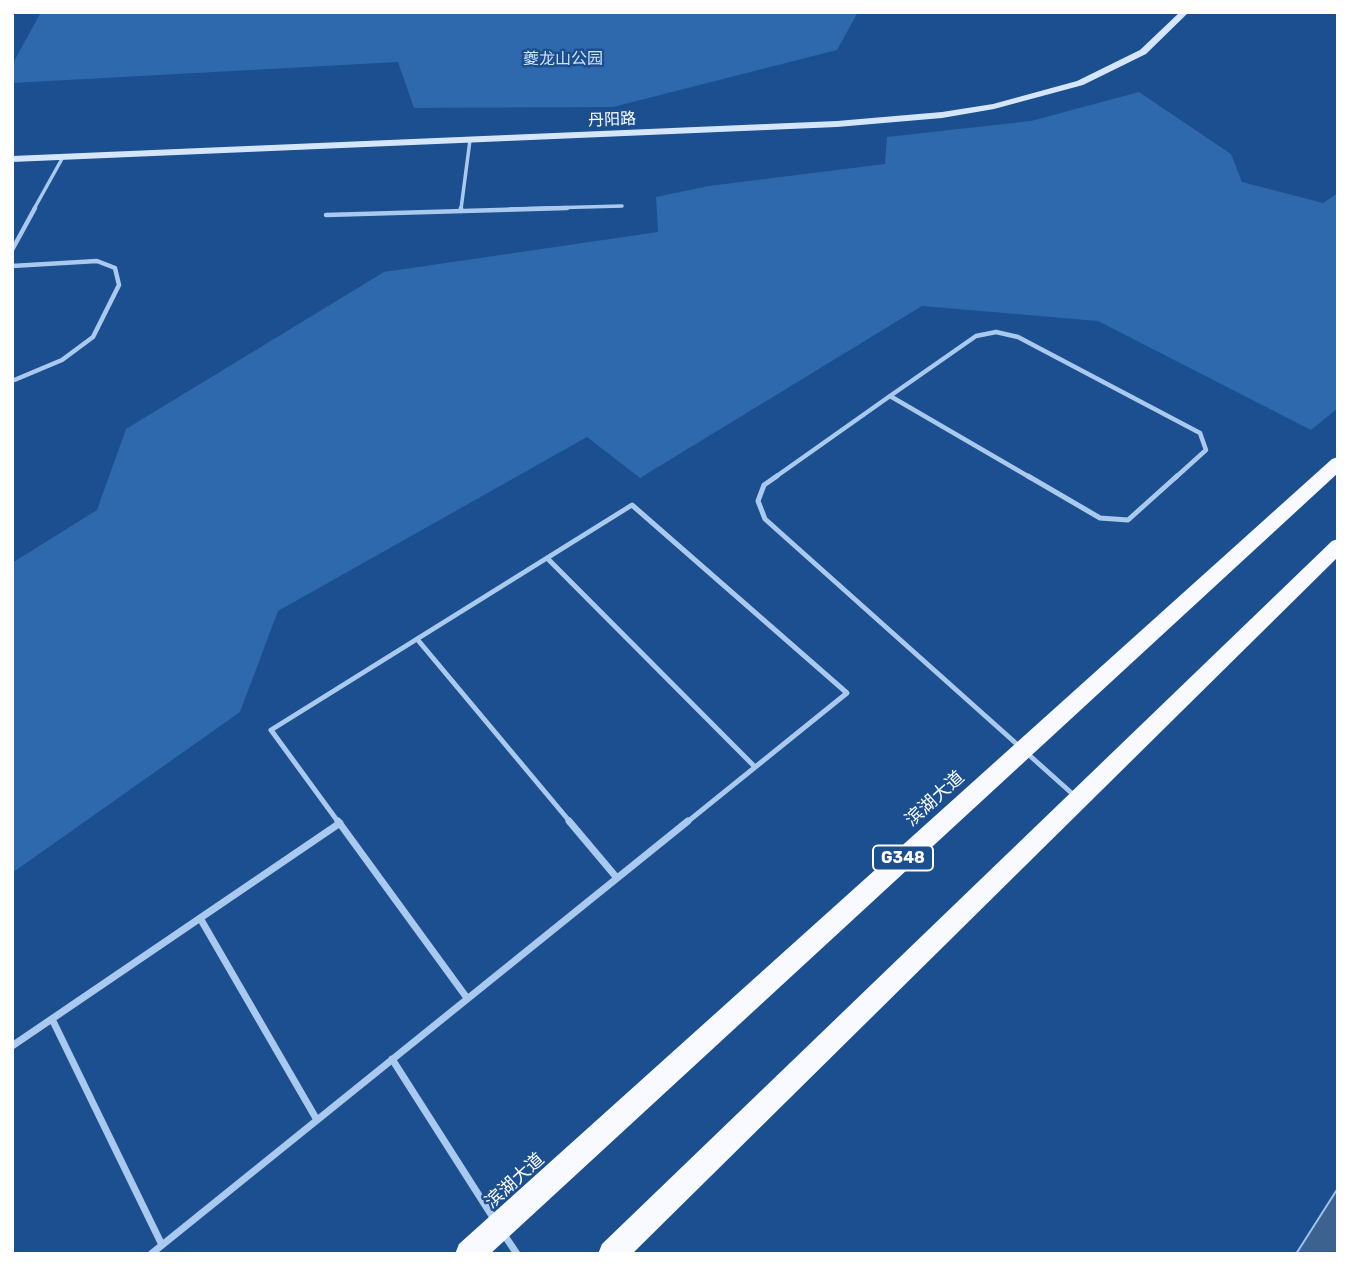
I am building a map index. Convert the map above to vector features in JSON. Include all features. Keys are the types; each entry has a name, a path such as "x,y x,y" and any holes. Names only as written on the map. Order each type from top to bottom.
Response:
{"highway":[{"name":"滨湖大道","path":"469,1254 1338,463"},
{"path":"612,1254 1338,546"}],"main road":[{"name":"丹阳路","path":"12,159 837,124 942,115 993,107 1080,83 1143,52 1165,34 1185,12"}],"lane":[{"path":"461,211 470,140"},
{"path":"12,250 63,157"},
{"path":"326,215 622,206"},
{"path":"12,266 97,261 115,268 119,285 93,337 62,360 12,381"},
{"path":"890,397 1100,518 1128,520 1206,450 1199,433 1018,337 996,332 976,336 764,485 758,501 765,519 1078,799"},
{"path":"151,1254 847,693 632,505 271,730 467,998"},
{"path":"547,558 755,767"},
{"path":"417,639 617,878"},
{"path":"12,1046 340,823"},
{"path":"200,918 317,1120"},
{"path":"52,1019 162,1245"},
{"path":"392,1059 517,1254"}],"green space":[{"name":"夔龙山公园","path":"41,12 858,12 837,50 613,107 414,108 398,62 12,83 12,65"},
{"path":"1139,92 1231,154 1242,182 1323,203 1338,193 1338,408 1311,430 1098,321 922,306 640,478 587,437 278,611 240,712 12,873 12,563 97,510 126,429 384,272 658,232 656,197 709,186 885,164 887,137 1031,121"}],"shaded area":[{"path":"1338,1188 1338,1254 1296,1254"}]}
